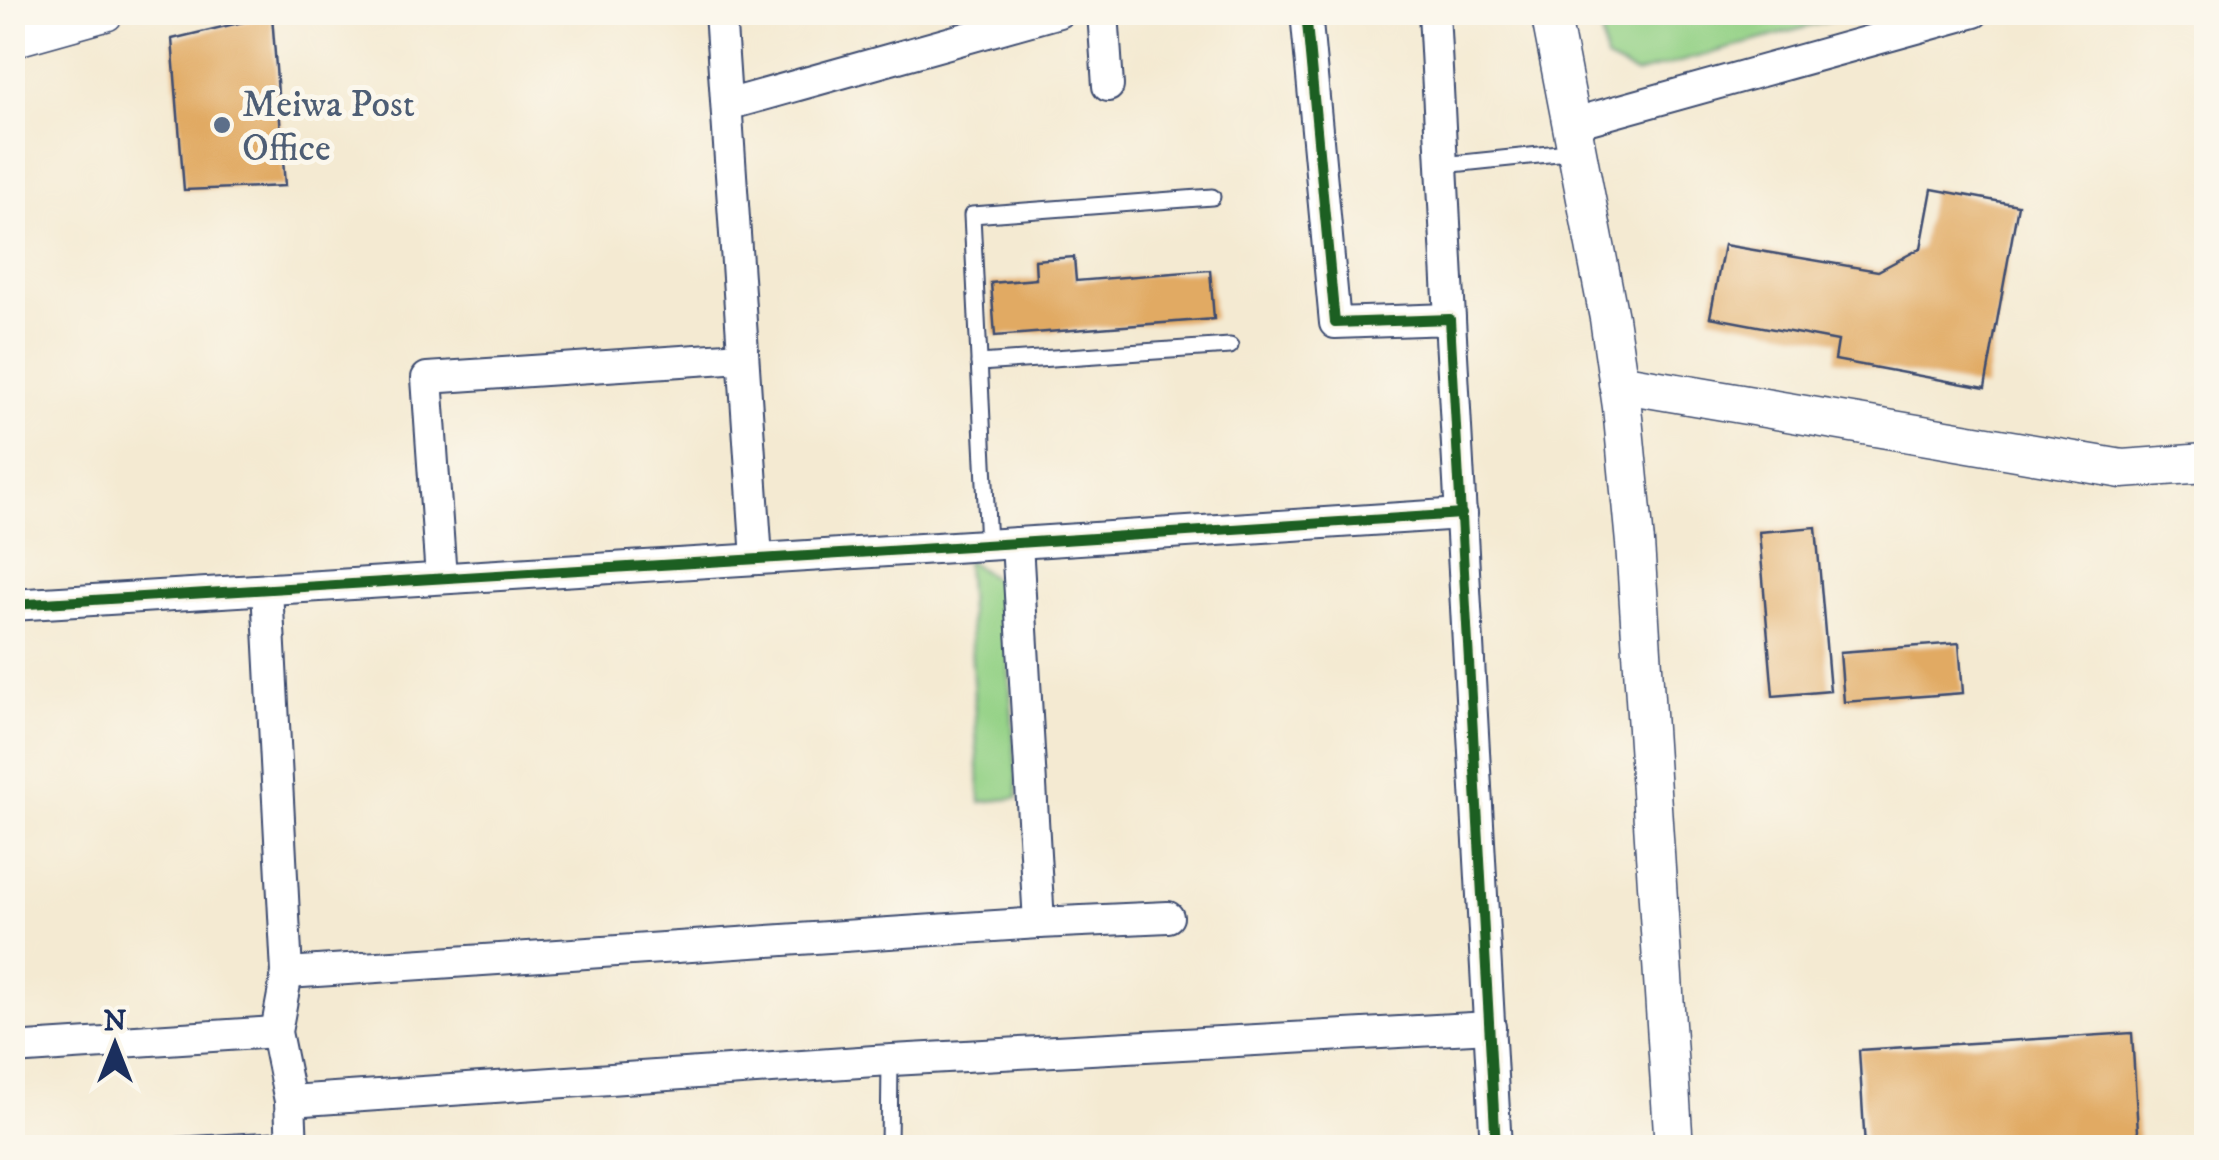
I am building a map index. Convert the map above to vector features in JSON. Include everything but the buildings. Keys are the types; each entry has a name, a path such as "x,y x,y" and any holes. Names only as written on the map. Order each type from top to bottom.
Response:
{"street":[{"path":"12,38 105,12"},
{"path":"720,12 757,559"},
{"path":"726,105 1059,12"},
{"path":"1103,12 1108,86"},
{"path":"1306,12 1336,322 1450,320"},
{"path":"1434,12 1496,1148"},
{"path":"1550,12 1610,318 1618,384 1635,543 1674,1148"},
{"path":"1574,137 1974,12"},
{"path":"441,578 427,378 742,356"},
{"path":"1618,384 2122,468 2206,463"},
{"path":"12,605 1462,514"},
{"path":"1003,544 1039,923"},
{"path":"267,588 287,972 276,1032 290,1101 292,1143"},
{"path":"287,972 1168,917"},
{"path":"290,1101 890,1061 1490,1028"},
{"path":"12,1049 276,1032"}],"lane":[{"path":"1443,166 1574,137"},
{"path":"1003,544 979,363 972,216 1212,197"},
{"path":"979,363 1230,346"},
{"path":"890,1061 890,1148"},
{"path":"132,1148 292,1143"}],"green space":[{"path":"1598,12 1858,13 1636,74 1606,60"},
{"path":"966,559 1003,586 1018,798 980,802"}],"cycle path":[{"path":"1306,12 1335,323 1450,319 1496,1148"},
{"path":"12,605 1462,514"}],"place":[{"name":"Meiwa Post Office","path":"222,125"}]}
